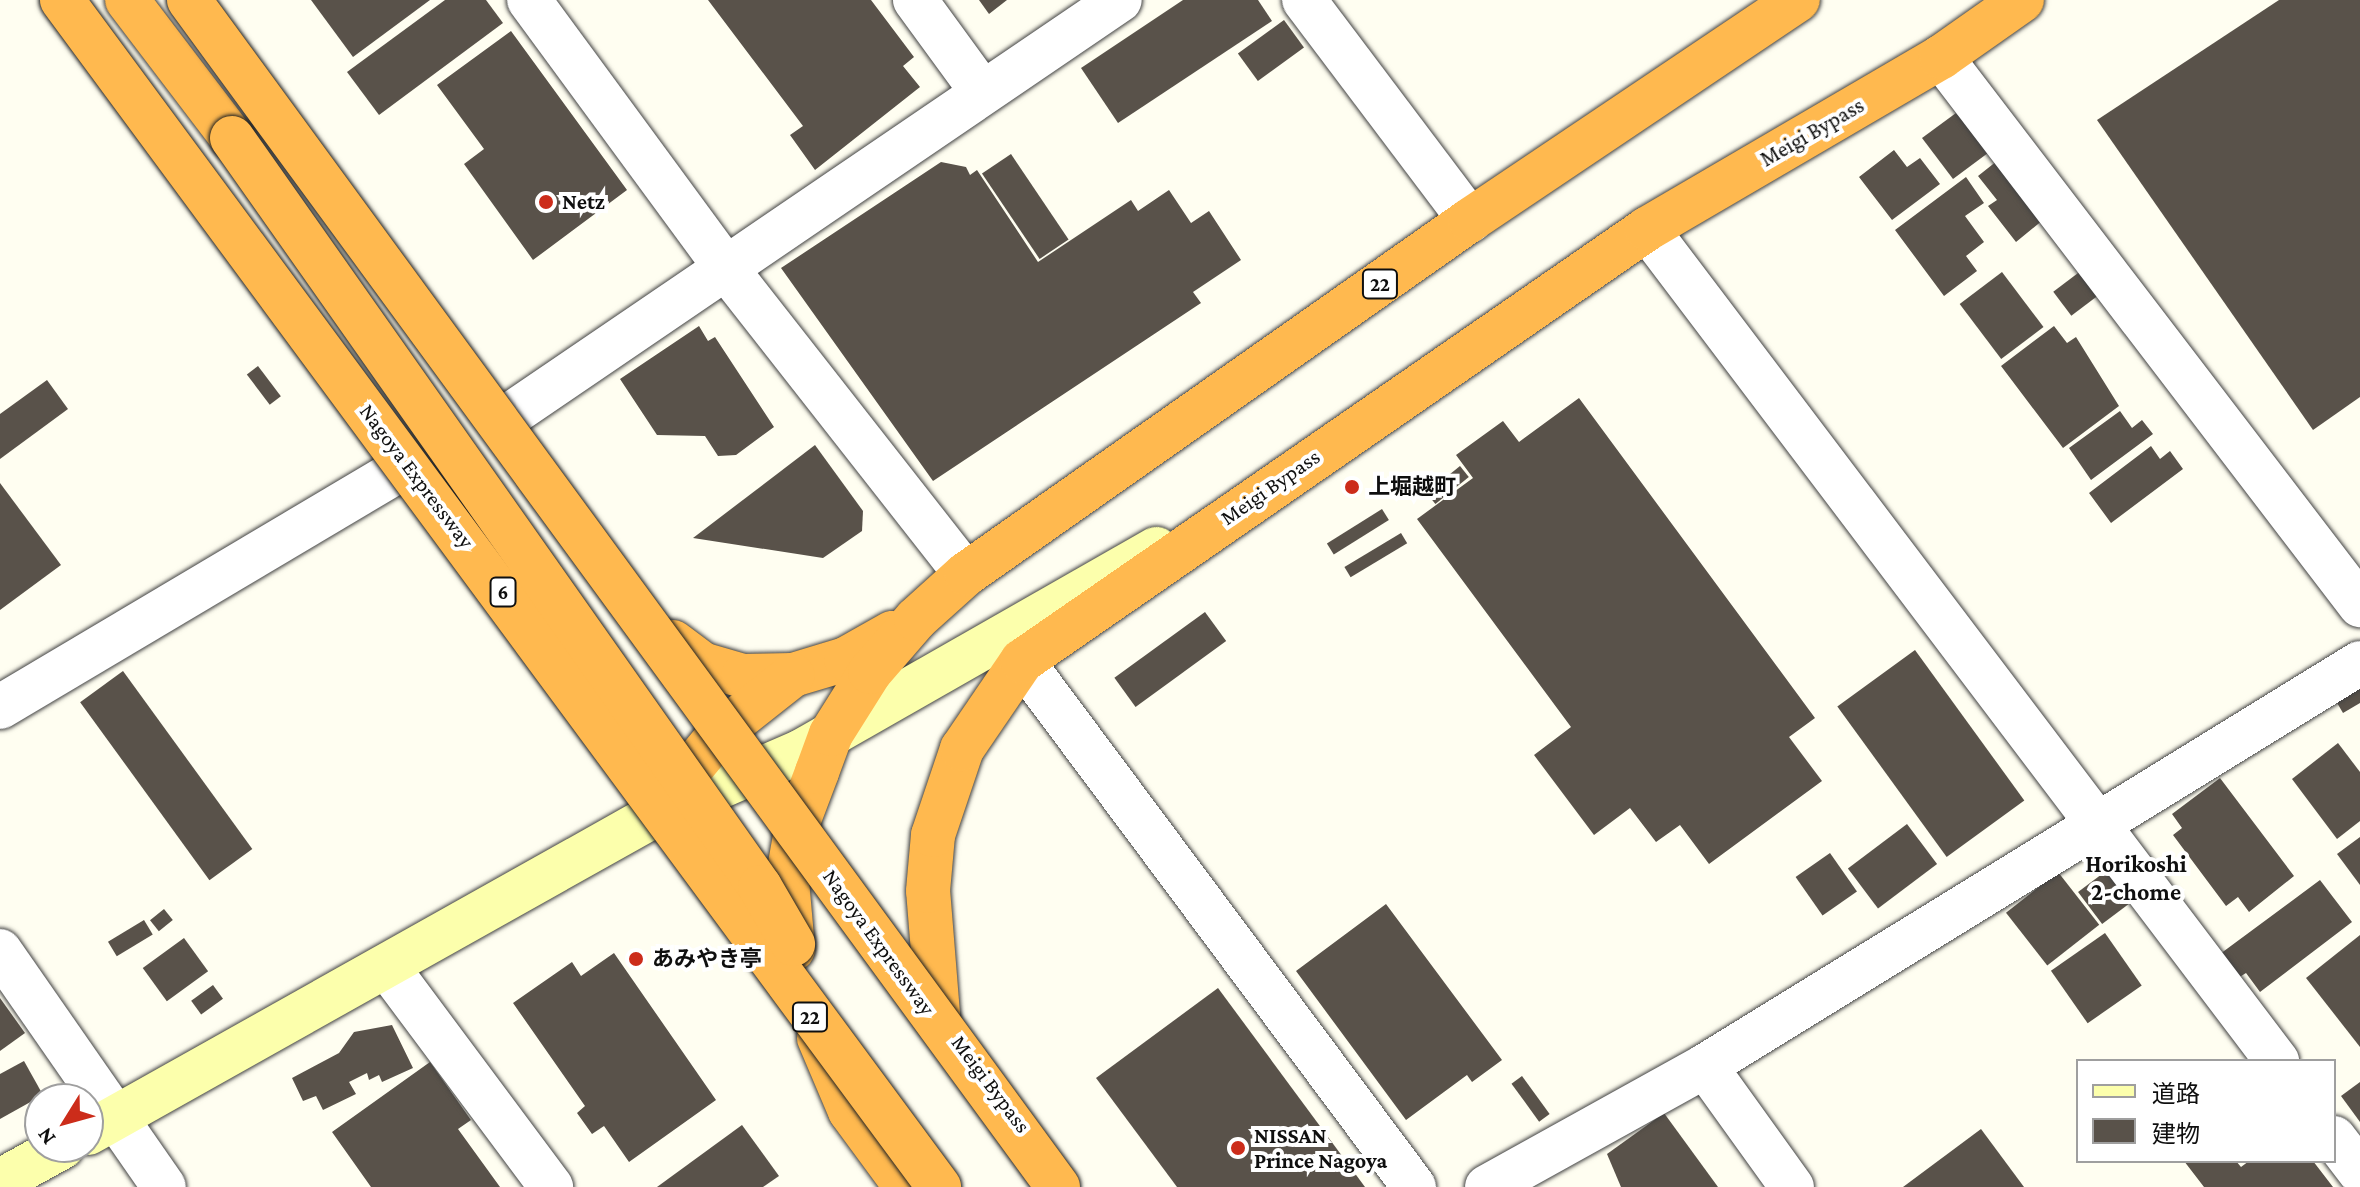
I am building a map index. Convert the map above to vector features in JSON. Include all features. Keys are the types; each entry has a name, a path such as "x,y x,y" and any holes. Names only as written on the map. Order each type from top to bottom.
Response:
{"highway":[{"name":"Nagoya Expressway","path":"62,0 871,1116 939,1187"},
{"path":"127,0 232,138 760,887 871,1116"},
{"name":"Nagoya Expressway","path":"189,0 1058,1187"},
{"name":"22","path":"906,1187 871,1116 805,1005 788,926 787,881 748,774 816,742 916,619 966,574 1470,220 1798,0"},
{"name":"Meigi Bypass","path":"1068,1187 938,1014 928,891 933,835 962,749 1022,661 1647,229 1941,57 2022,0"},
{"path":"673,642 702,664 743,676 793,675 846,659 916,619"},
{"path":"673,642 748,774 938,1014"},
{"path":"748,774 793,675"}],"street":[{"path":"50,0 579,704 660,807 871,1116"},
{"path":"199,0 673,642"},
{"path":"529,0 725,267 966,574"},
{"path":"915,0 982,92"},
{"path":"507,417 1120,0"},
{"path":"1304,0 1470,220"},
{"path":"1941,57 2360,605"},
{"path":"1647,229 2275,1059"},
{"path":"0,707 402,468"},
{"path":"104,1124 388,968 660,807 748,774 816,742 1280,480"},
{"path":"1022,661 1414,1187"},
{"path":"1487,1187 1705,1066 2360,663"},
{"path":"579,704 646,742 748,774"},
{"path":"0,951 75,1083"},
{"path":"388,968 551,1187"},
{"path":"1705,1066 1792,1187"},
{"path":"104,1130 164,1187"},
{"path":"2336,1141 2360,1172"},
{"path":"0,1181 33,1163"}],"building":[{"path":"311,0 430,0 353,57"},
{"path":"445,0 486,0 503,23 379,115 347,72"},
{"path":"708,0 871,0 914,57 903,66 920,87 815,170 790,135 803,126"},
{"path":"979,0 1007,0 989,14"},
{"path":"1183,0 1258,0 1272,21 1118,123 1081,68"},
{"path":"2279,0 2360,0 2360,397 2313,430 2097,120"},
{"path":"1284,20 1304,48 1258,81 1238,54"},
{"path":"511,31 627,190 533,260 464,164 484,149 437,85"},
{"path":"1956,113 1992,150 1953,179 1922,138"},
{"path":"1894,150 1907,167 1920,158 1940,184 1892,220 1859,177"},
{"path":"1011,154 1069,239 1040,259 982,174"},
{"path":"2002,157 2049,215 2016,242 1988,206 1997,200 1978,176"},
{"path":"941,162 966,167 970,175 977,170 1038,262 1131,200 1138,211 1169,190 1191,223 1209,211 1241,260 1193,292 1201,303 933,481 781,268"},
{"path":"1966,177 1984,203 1965,216 1984,242 1966,256 1977,271 1944,296 1895,230"},
{"path":"2086,267 2104,291 2071,316 2053,292"},
{"path":"2002,272 2044,327 2001,359 1960,304"},
{"path":"699,326 708,341 715,337 774,427 736,455 718,456 705,436 657,435 620,379"},
{"path":"2054,326 2067,343 2076,337 2119,406 2063,448 2001,366"},
{"path":"258,366 281,396 270,405 247,374"},
{"path":"47,380 68,409 0,459 0,414"},
{"path":"1579,398 1815,718 1789,737 1822,781 1709,864 1680,825 1656,842 1630,808 1594,835 1534,755 1571,727 1417,519 1473,478 1456,455 1503,421 1519,442"},
{"path":"2120,411 2132,428 2142,420 2153,434 2091,480 2069,448"},
{"path":"815,445 863,511 862,531 823,558 693,538"},
{"path":"2151,446 2160,459 2170,451 2183,469 2111,523 2089,493"},
{"path":"1460,466 1469,477 1435,504 1427,493"},
{"path":"0,483 61,565 0,610"},
{"path":"1382,509 1389,520 1334,554 1327,543"},
{"path":"1401,533 1407,543 1351,577 1344,567"},
{"path":"1205,612 1226,641 1136,707 1114,678"},
{"path":"1915,650 2024,800 1947,857 1837,706"},
{"path":"123,671 252,849 209,880 80,702"},
{"path":"2360,681 2360,703 2343,713 2333,696"},
{"path":"2338,743 2360,772 2360,821 2337,839 2292,779"},
{"path":"2220,778 2294,876 2249,912 2238,897 2226,906 2173,835 2182,828 2172,814"},
{"path":"1907,824 1937,864 1878,908 1848,869"},
{"path":"2360,837 2360,885 2337,854"},
{"path":"1830,853 1857,892 1823,916 1796,877"},
{"path":"2106,871 2130,903 2102,924 2078,892"},
{"path":"2058,872 2099,925 2047,965 2006,913"},
{"path":"2320,880 2352,922 2260,992 2246,973 2238,978 2220,954"},
{"path":"1386,904 1502,1060 1472,1082 1467,1075 1406,1120 1296,971"},
{"path":"164,909 173,920 159,931 150,920"},
{"path":"144,920 153,935 117,956 108,942"},
{"path":"2105,933 2142,985 2088,1023 2051,971"},
{"path":"2360,935 2360,1047 2306,978"},
{"path":"184,938 208,971 167,1001 143,968"},
{"path":"614,953 716,1100 629,1162 604,1126 592,1134 577,1113 585,1106 513,1003 572,962 581,976"},
{"path":"213,985 223,999 201,1015 191,1001"},
{"path":"1218,988 1365,1187 1177,1187 1096,1078"},
{"path":"0,998 25,1033 0,1051"},
{"path":"392,1025 413,1068 382,1082 379,1075 369,1080 367,1073 349,1082 356,1094 323,1110 316,1096 303,1101 292,1078 339,1053 354,1032"},
{"path":"24,1061 36,1083 24,1083 24,1106 0,1119 0,1074"},
{"path":"430,1062 471,1120 458,1129 500,1187 371,1187 332,1132"},
{"path":"1522,1076 1550,1114 1539,1122 1511,1084"},
{"path":"2360,1082 2360,1122 2341,1096"},
{"path":"1664,1113 1718,1187 1621,1187 1607,1154"},
{"path":"742,1125 779,1176 763,1187 657,1187"},
{"path":"1981,1129 2024,1187 1903,1187"},
{"path":"2186,1163 2238,1163 2241,1167 2246,1163 2315,1163 2333,1187 2204,1187"}],"place":[{"name":"Netz","path":"546,202"},
{"name":"上堀越町","path":"1352,487"},
{"name":"あみやき亭","path":"636,959"},
{"name":"NISSAN Prince Nagoya","path":"1238,1148"}],"district":[{"name":"Horikoshi 2-chome","path":"2136,878"}]}
